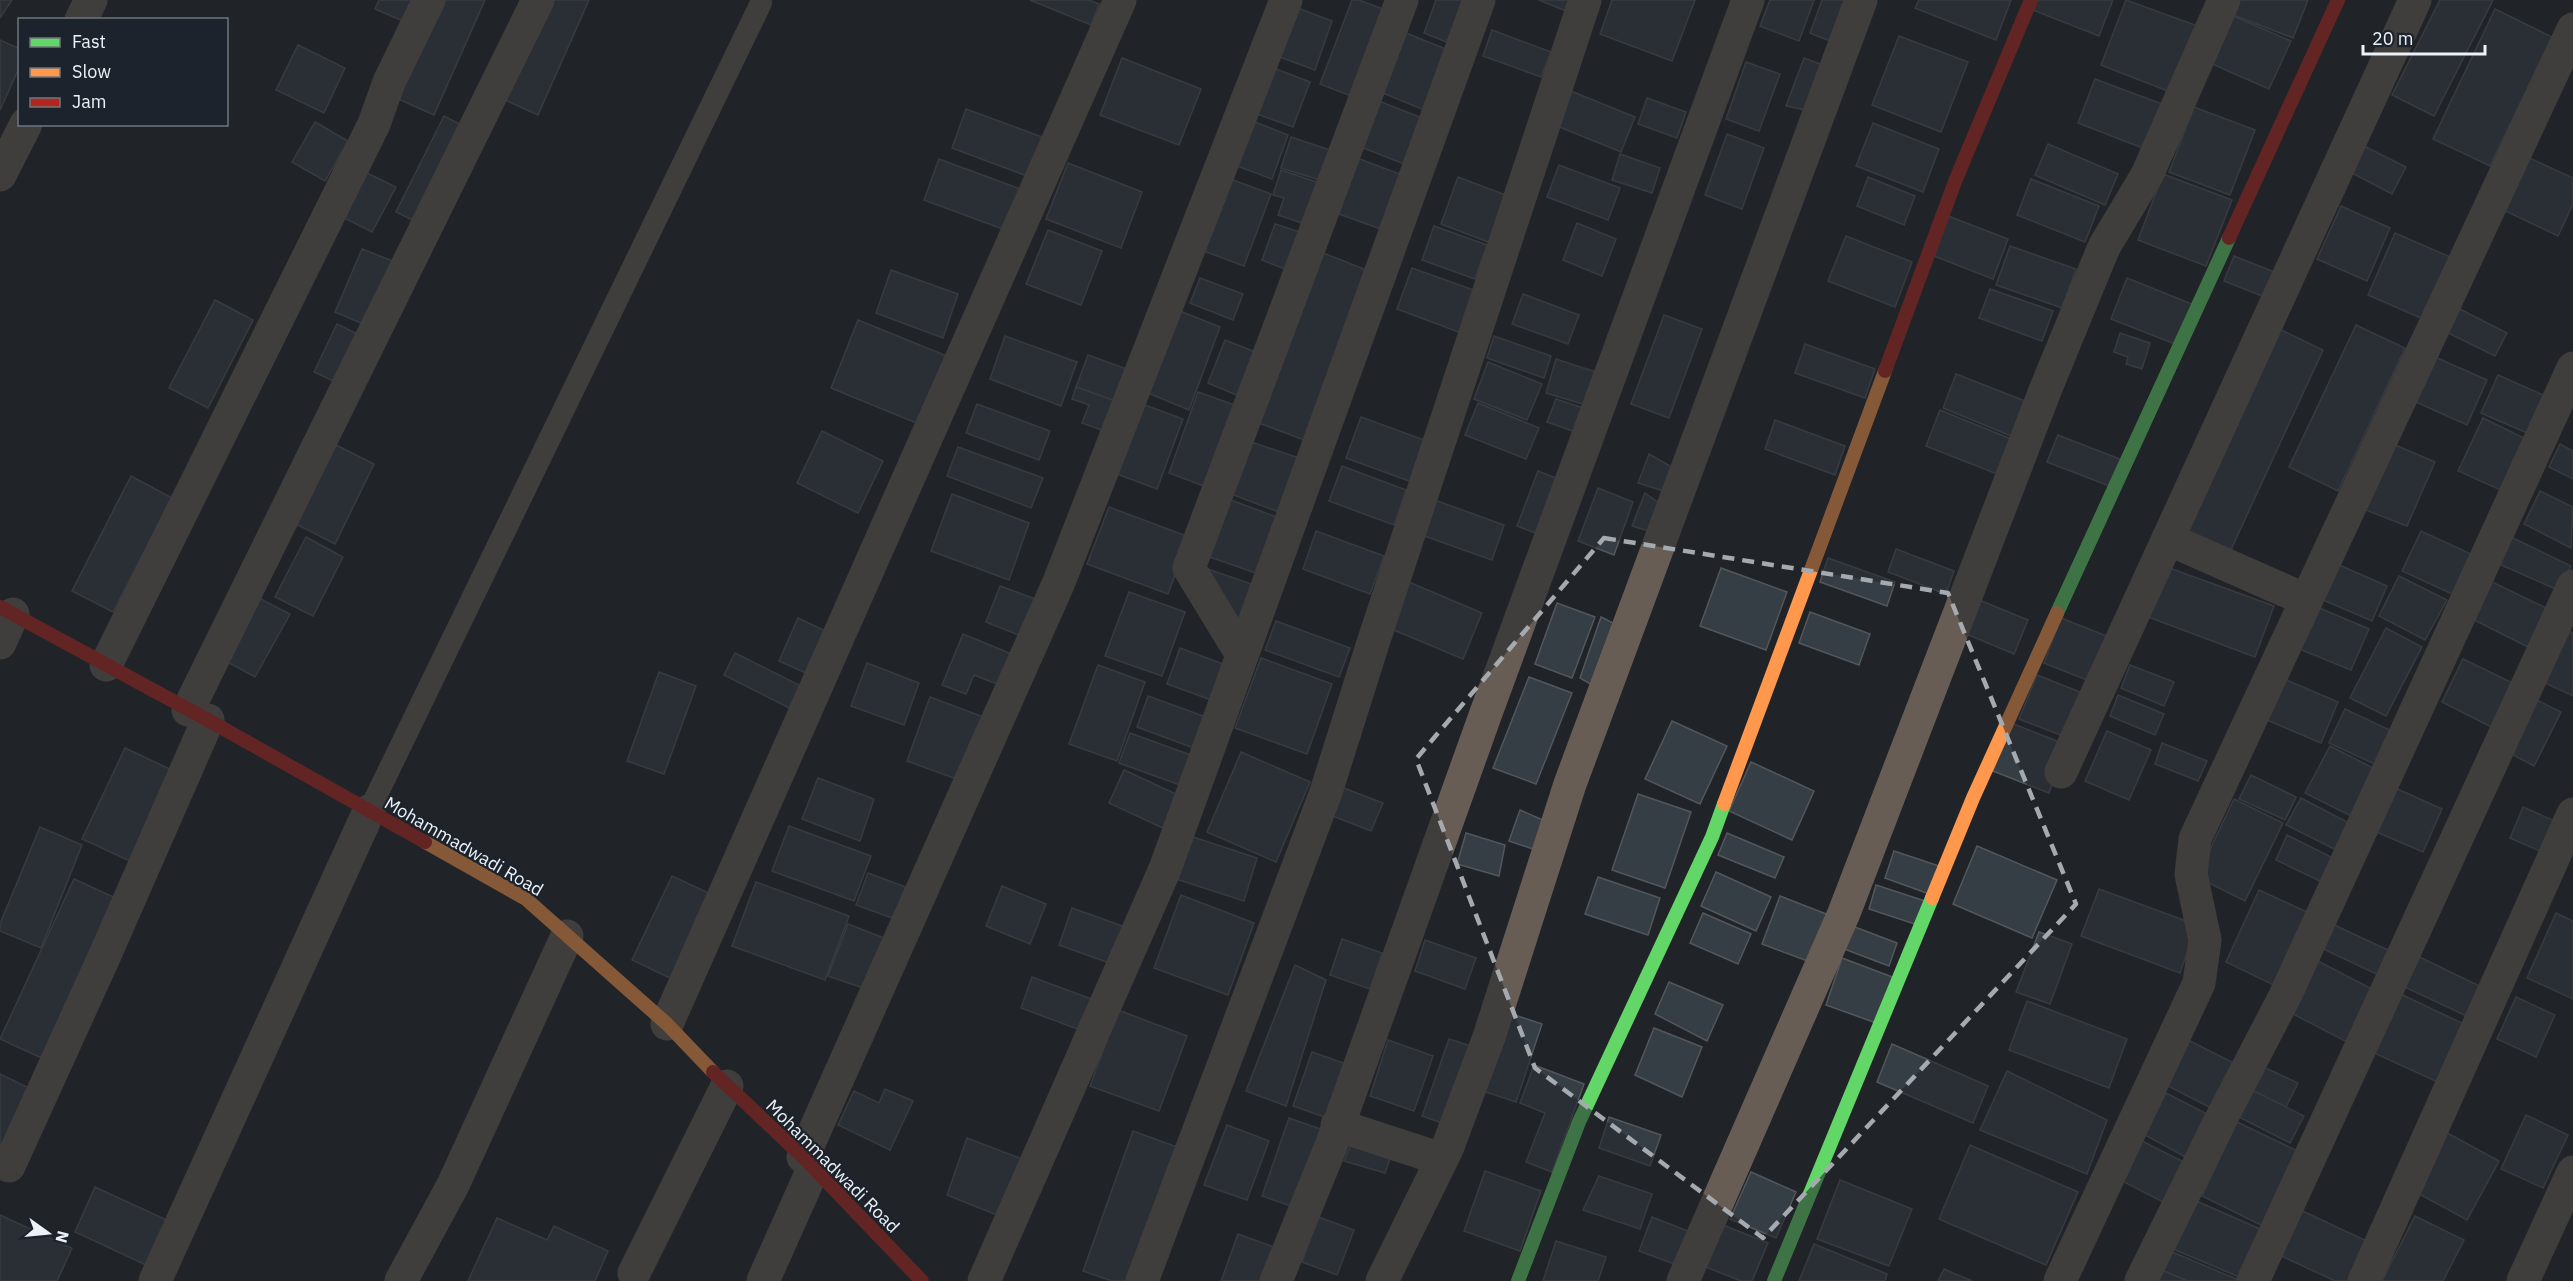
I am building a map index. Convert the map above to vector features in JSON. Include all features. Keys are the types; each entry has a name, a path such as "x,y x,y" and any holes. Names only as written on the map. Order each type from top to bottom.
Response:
{"street":[{"path":"82,18 91,0"},
{"path":"106,665 374,124 389,82 429,0"},
{"path":"9,1166 105,955 198,715 538,0"},
{"path":"667,1024 1120,0"},
{"path":"763,1281 808,1163 1059,582 1286,0"},
{"path":"1242,655 1189,568 1402,0"},
{"path":"984,1281 1165,869 1479,0"},
{"path":"1142,1281 1326,792 1380,620 1586,0"},
{"path":"1276,1281 1331,1146 1649,264 1748,0"},
{"path":"1382,1281 1442,1158 1489,1037 1570,784 1861,0"},
{"path":"1518,1281 1580,1122 1712,837 1956,179 2031,0"},
{"path":"1683,1281 1844,913 2046,388 2104,247 2147,175 2224,0"},
{"path":"1774,1281 1973,798 2338,0"},
{"path":"2061,772 2415,0"},
{"path":"2060,1281 2199,982 2205,940 2191,874 2195,839 2573,29"},
{"path":"0,175 25,126"},
{"path":"2141,1281 2285,996 2573,368"},
{"path":"2168,539 2306,600"},
{"path":"2253,1281 2573,586"},
{"name":"Mohammadwadi Road","path":"4,621 106,665 526,899 667,1024 727,1086 808,1163 922,1281"},
{"path":"155,1281 369,811"},
{"path":"2364,1281 2573,814"},
{"path":"401,1281 453,1185 567,936"},
{"path":"634,1273 727,1086"},
{"path":"1337,1125 1442,1158"},
{"path":"2523,1281 2573,1172"}],"lane":[{"path":"369,811 761,3"}],"highlighted area":[{"path":"1604,538 1948,593 2076,904 1763,1238 1535,1068 1416,759"}],"building":[{"path":"0,0 12,0 0,18"},
{"path":"379,0 421,0 410,24 375,9"},
{"path":"437,0 485,0 434,115 394,97"},
{"path":"550,0 589,0 538,115 505,100"},
{"path":"1030,0 1089,0 1099,4 1091,25"},
{"path":"1352,0 1359,0 1391,12 1359,99 1320,84"},
{"path":"1436,0 1477,0 1459,47 1424,33"},
{"path":"1539,0 1576,0 1571,13"},
{"path":"1612,0 1695,0 1672,61 1600,34"},
{"path":"1770,0 1814,0 1799,41 1760,26"},
{"path":"1822,0 1853,0 1837,44 1810,33"},
{"path":"1919,0 2011,0 1996,40 1915,8"},
{"path":"2037,0 2113,0 2099,36 2033,10"},
{"path":"2126,0 2203,28 2178,95 2101,65"},
{"path":"2227,0 2308,0 2293,38 2223,11"},
{"path":"2440,0 2493,0 2434,116 2392,95"},
{"path":"1295,7 1332,21 1315,70 1277,56"},
{"path":"2495,9 2552,37 2490,166 2433,139"},
{"path":"2231,15 2291,41 2269,89 2210,63"},
{"path":"1492,30 1551,52 1541,77 1483,56"},
{"path":"1406,33 1453,52 1429,112 1383,93"},
{"path":"1899,36 1968,62 1941,132 1872,105"},
{"path":"0,40 18,48 18,70 0,110"},
{"path":"298,45 345,68 324,113 276,90"},
{"path":"1122,58 1201,89 1179,145 1100,115"},
{"path":"1804,58 1825,66 1809,111 1786,106"},
{"path":"1746,62 1780,74 1759,131 1726,119"},
{"path":"1271,67 1310,82 1293,127 1254,113"},
{"path":"2095,79 2170,107 2153,152 2078,123"},
{"path":"1566,89 1635,117 1621,152 1552,124"},
{"path":"1371,98 1430,121 1412,167 1353,144"},
{"path":"1647,98 1686,112 1677,138 1638,124"},
{"path":"2194,107 2255,130 2230,195 2169,172"},
{"path":"966,109 1042,137 1027,176 952,148"},
{"path":"444,116 473,131 426,227 396,212"},
{"path":"1245,118 1288,135 1272,179 1229,163"},
{"path":"315,122 348,141 325,181 292,162"},
{"path":"1873,123 1939,149 1923,192 1856,166"},
{"path":"1727,134 1764,148 1742,209 1705,195"},
{"path":"1291,137 1336,152 1326,182 1281,168"},
{"path":"2358,143 2406,167 2392,194 2344,169"},
{"path":"2048,144 2118,174 2105,205 2035,175"},
{"path":"1620,154 1660,168 1652,193 1612,180"},
{"path":"2525,156 2573,178 2573,204 2558,236 2501,209"},
{"path":"1357,158 1410,178 1389,232 1336,213"},
{"path":"939,159 1023,190 1008,231 924,200"},
{"path":"1068,163 1142,192 1121,248 1046,219"},
{"path":"1559,165 1620,188 1608,220 1547,197"},
{"path":"1281,170 1328,186 1314,227 1278,215 1284,198 1273,195"},
{"path":"365,172 396,187 372,232 342,217"},
{"path":"2163,174 2232,200 2206,266 2138,240"},
{"path":"1225,177 1271,194 1244,266 1198,249"},
{"path":"1458,177 1516,199 1499,246 1441,224"},
{"path":"1868,177 1915,196 1904,225 1857,206"},
{"path":"2031,179 2099,206 2085,242 2017,215"},
{"path":"2341,206 2390,228 2367,281 2317,259"},
{"path":"1948,216 2008,239 1993,279 1934,256"},
{"path":"1577,223 1616,239 1602,276 1563,260"},
{"path":"1275,224 1309,235 1295,273 1262,260"},
{"path":"1434,226 1487,245 1475,279 1422,260"},
{"path":"1048,230 1102,251 1081,305 1026,284"},
{"path":"2395,233 2457,260 2430,322 2368,295"},
{"path":"1846,236 1912,262 1895,307 1828,281"},
{"path":"2010,246 2076,269 2062,308 1996,285"},
{"path":"362,249 395,262 368,326 335,312"},
{"path":"1321,252 1369,271 1307,441 1259,423"},
{"path":"2234,256 2277,273 2267,298 2224,281"},
{"path":"1412,268 1479,292 1464,334 1397,309"},
{"path":"891,270 958,294 943,338 876,313"},
{"path":"1200,278 1243,294 1233,320 1190,303"},
{"path":"2127,278 2194,305 2175,344 2111,319"},
{"path":"1990,289 2053,311 2042,341 1979,318"},
{"path":"1523,294 1579,315 1568,344 1512,324"},
{"path":"215,300 253,320 208,408 169,388"},
{"path":"2450,304 2507,333 2495,356 2438,328"},
{"path":"1180,311 1220,327 1189,410 1148,393"},
{"path":"1664,315 1702,329 1669,418 1631,404"},
{"path":"858,320 954,359 926,427 831,388"},
{"path":"337,324 368,339 346,387 314,372"},
{"path":"2356,325 2405,348 2338,491 2289,467"},
{"path":"2275,327 2323,350 2229,554 2182,533"},
{"path":"2120,333 2150,343 2142,369 2126,364 2128,357 2114,352"},
{"path":"1005,336 1077,362 1061,406 990,379"},
{"path":"1494,336 1551,356 1544,378 1487,358"},
{"path":"1225,340 1258,353 1241,397 1208,383"},
{"path":"1805,344 1875,369 1865,398 1795,373"},
{"path":"1088,355 1132,371 1121,403 1076,387"},
{"path":"2435,357 2487,380 2467,425 2416,402"},
{"path":"1556,359 1599,373 1589,406 1546,393"},
{"path":"1488,362 1542,384 1527,420 1474,399"},
{"path":"1956,374 2025,401 2011,436 1943,408"},
{"path":"2498,375 2550,398 2534,436 2481,413"},
{"path":"1076,387 1121,403 1110,433 1082,423 1089,405 1072,399"},
{"path":"1198,392 1243,408 1212,489 1169,473"},
{"path":"1556,399 1586,409 1578,433 1547,422"},
{"path":"1478,403 1539,428 1526,459 1465,435"},
{"path":"977,404 1050,431 1039,460 966,433"},
{"path":"1142,404 1183,419 1157,489 1117,474"},
{"path":"1940,410 2011,439 1997,474 1926,446"},
{"path":"1361,417 1435,444 1420,485 1346,458"},
{"path":"2483,418 2528,440 2503,491 2458,471"},
{"path":"1775,420 1845,446 1835,475 1765,449"},
{"path":"822,431 883,461 858,513 797,483"},
{"path":"2058,435 2122,460 2112,487 2047,462"},
{"path":"1245,440 1305,460 1284,514 1226,492"},
{"path":"2388,442 2435,462 2407,526 2358,507"},
{"path":"332,443 374,464 335,544 292,522"},
{"path":"2560,444 2573,451 2573,479 2549,467"},
{"path":"958,447 1043,478 1031,508 947,476"},
{"path":"1649,454 1679,471 1670,493 1638,483"},
{"path":"1342,466 1406,490 1394,525 1329,501"},
{"path":"1538,471 1566,482 1546,537 1517,526"},
{"path":"131,476 172,498 113,612 72,591"},
{"path":"1598,488 1633,502 1614,555 1578,541"},
{"path":"2540,491 2573,507 2571,548 2524,524"},
{"path":"1645,493 1666,508 1656,533 1632,526"},
{"path":"952,494 1029,523 1009,580 931,551"},
{"path":"1429,498 1504,525 1492,560 1416,533"},
{"path":"1228,499 1285,520 1264,576 1207,556"},
{"path":"1109,507 1189,537 1168,594 1087,564"},
{"path":"1316,531 1384,556 1370,594 1303,569"},
{"path":"2421,531 2471,554 2452,594 2402,571"},
{"path":"306,537 343,557 313,616 275,597"},
{"path":"2511,537 2571,566 2558,590 2499,564"},
{"path":"1896,549 1954,571 1946,594 1888,572"},
{"path":"1828,558 1895,582 1887,606 1820,582"},
{"path":"2330,561 2387,586 2372,621 2314,596"},
{"path":"2164,566 2274,606 2255,657 2143,615"},
{"path":"1202,567 1260,587 1247,624 1219,607"},
{"path":"1721,568 1787,592 1766,650 1700,626"},
{"path":"2399,576 2447,600 2425,640 2379,616"},
{"path":"1404,580 1482,613 1463,659 1389,628"},
{"path":"2492,582 2552,611 2532,649 2474,620"},
{"path":"1000,586 1046,603 1031,640 986,622"},
{"path":"1129,592 1185,612 1162,676 1105,656"},
{"path":"253,595 290,614 255,677 220,658"},
{"path":"1972,597 2028,620 2014,654 1959,631"},
{"path":"1557,603 1595,617 1572,678 1535,664"},
{"path":"2310,604 2369,629 2351,670 2292,646"},
{"path":"1810,612 1870,634 1859,665 1799,643"},
{"path":"1601,617 1619,626 1597,688 1580,678"},
{"path":"798,618 834,635 806,673 779,661"},
{"path":"2061,618 2114,639 2097,684 2044,663"},
{"path":"1276,621 1350,648 1339,677 1265,650"},
{"path":"2557,626 2573,633 2573,696 2534,678"},
{"path":"2386,628 2422,647 2386,716 2350,698"},
{"path":"963,634 1014,655 1002,686 974,675 966,694 942,685"},
{"path":"1180,648 1231,667 1217,702 1167,684"},
{"path":"735,653 809,690 797,712 724,675"},
{"path":"1261,658 1332,684 1307,754 1235,728"},
{"path":"2463,659 2515,684 2495,729 2442,702"},
{"path":"867,663 919,683 904,725 851,706"},
{"path":"1098,665 1145,682 1117,761 1069,744"},
{"path":"2130,665 2174,682 2164,706 2121,688"},
{"path":"659,672 696,686 664,774 627,761"},
{"path":"2037,675 2090,696 2073,740 2019,719"},
{"path":"1529,677 1572,693 1536,784 1493,768"},
{"path":"2284,679 2338,702 2321,743 2267,720"},
{"path":"2118,695 2164,714 2155,735 2110,716"},
{"path":"2527,695 2561,712 2534,766 2500,748"},
{"path":"1148,696 1214,720 1202,751 1137,727"},
{"path":"930,697 986,718 962,781 907,761"},
{"path":"2345,709 2396,733 2381,767 2329,743"},
{"path":"1672,721 1727,746 1700,804 1645,779"},
{"path":"2011,723 2067,745 2049,793 1993,771"},
{"path":"2107,731 2151,750 2129,800 2085,781"},
{"path":"1130,733 1199,758 1188,788 1119,763"},
{"path":"2162,743 2207,761 2198,781 2155,764"},
{"path":"2330,746 2377,770 2353,817 2305,793"},
{"path":"125,748 172,770 130,861 82,839"},
{"path":"1241,752 1310,782 1276,862 1207,832"},
{"path":"1751,762 1814,791 1792,840 1729,811"},
{"path":"1124,770 1185,798 1169,831 1109,803"},
{"path":"2251,775 2296,797 2285,820 2239,799"},
{"path":"818,778 874,799 860,841 802,819"},
{"path":"2384,783 2442,809 2423,852 2365,827"},
{"path":"1341,787 1383,803 1371,831 1330,815"},
{"path":"1638,794 1691,812 1665,888 1612,870"},
{"path":"2301,798 2351,824 2338,851 2286,825"},
{"path":"2234,799 2283,823 2245,901 2197,877"},
{"path":"2523,807 2564,825 2551,856 2510,838"},
{"path":"1520,810 1545,821 1536,850 1509,841"},
{"path":"789,826 871,856 854,901 772,871"},
{"path":"40,827 82,845 41,948 0,931 0,924"},
{"path":"1466,833 1505,845 1499,876 1457,864"},
{"path":"1727,833 1784,857 1775,878 1718,855"},
{"path":"1184,834 1257,858 1244,901 1170,877"},
{"path":"2287,835 2337,860 2326,884 2276,860"},
{"path":"1977,846 2057,880 2032,938 1953,904"},
{"path":"1894,851 1942,867 1932,895 1885,878"},
{"path":"1716,872 1771,897 1756,931 1701,906"},
{"path":"868,873 911,889 898,920 856,905"},
{"path":"672,876 713,895 672,979 632,960"},
{"path":"1598,877 1660,898 1648,935 1585,914"},
{"path":"74,879 120,900 46,1060 0,1039"},
{"path":"756,882 849,916 825,980 732,946"},
{"path":"1876,885 1925,901 1918,925 1869,909"},
{"path":"1002,886 1046,904 1030,944 986,926"},
{"path":"2099,889 2197,925 2180,973 2081,936"},
{"path":"2259,890 2320,918 2286,991 2226,962"},
{"path":"1181,895 1254,923 1228,995 1154,968"},
{"path":"1780,896 1839,919 1821,966 1762,944"},
{"path":"1072,908 1128,928 1115,965 1059,945"},
{"path":"1703,913 1751,934 1738,964 1690,943"},
{"path":"2556,913 2573,921 2573,999 2527,978"},
{"path":"848,924 884,938 863,988 828,976"},
{"path":"1847,924 1897,943 1889,966 1839,947"},
{"path":"2332,924 2399,955 2387,979 2321,948"},
{"path":"2039,932 2072,944 2050,1004 2016,992"},
{"path":"1342,939 1382,953 1370,989 1330,975"},
{"path":"1425,940 1476,958 1465,989 1415,971"},
{"path":"2413,954 2486,989 2473,1019 2398,984"},
{"path":"1842,958 1895,978 1879,1024 1826,1005"},
{"path":"2318,961 2374,990 2351,1044 2291,1013"},
{"path":"1295,965 1326,980 1286,1106 1246,1091"},
{"path":"1032,977 1102,1003 1091,1034 1021,1008"},
{"path":"1669,982 1723,1005 1707,1041 1655,1014"},
{"path":"2390,989 2468,1026 2442,1084 2363,1048"},
{"path":"2516,997 2555,1015 2536,1057 2497,1039"},
{"path":"2027,1001 2127,1039 2109,1088 2009,1050"},
{"path":"1118,1010 1187,1036 1159,1111 1090,1086"},
{"path":"1503,1011 1542,1024 1516,1102 1477,1089"},
{"path":"1654,1028 1702,1047 1682,1097 1635,1075"},
{"path":"1449,1039 1477,1048 1450,1126 1422,1116"},
{"path":"2186,1039 2234,1063 2211,1108 2164,1084"},
{"path":"1388,1040 1433,1056 1414,1111 1370,1096"},
{"path":"1892,1044 1988,1086 1973,1123 1877,1082"},
{"path":"1312,1052 1355,1067 1336,1121 1293,1106"},
{"path":"2253,1062 2298,1083 2286,1107 2242,1085"},
{"path":"1534,1065 1584,1084 1552,1172 1526,1162 1545,1113 1520,1103"},
{"path":"2007,1071 2107,1120 2087,1174 1980,1130"},
{"path":"0,1074 29,1088 0,1151"},
{"path":"2242,1085 2304,1116 2290,1143 2229,1112"},
{"path":"885,1089 913,1101 890,1150 838,1125 854,1091 879,1103"},
{"path":"2166,1093 2213,1117 2191,1160 2145,1135"},
{"path":"2526,1115 2568,1135 2543,1188 2501,1169"},
{"path":"1609,1117 1661,1135 1650,1166 1599,1148"},
{"path":"1289,1118 1329,1132 1302,1210 1262,1196"},
{"path":"2237,1122 2302,1153 2267,1228 2202,1196"},
{"path":"1227,1125 1269,1141 1247,1200 1204,1185"},
{"path":"2442,1130 2499,1161 2467,1220 2410,1189"},
{"path":"1133,1131 1185,1150 1139,1281 1112,1281 1083,1271"},
{"path":"1356,1132 1395,1145 1385,1173 1344,1161"},
{"path":"967,1138 1030,1162 1007,1219 947,1195"},
{"path":"2142,1141 2188,1164 2167,1204 2122,1181"},
{"path":"1970,1145 2078,1192 2046,1265 1939,1219"},
{"path":"1485,1171 1541,1191 1520,1251 1464,1231"},
{"path":"1751,1172 1796,1192 1776,1238 1730,1219"},
{"path":"1599,1176 1652,1194 1640,1229 1583,1210"},
{"path":"1840,1180 1912,1209 1889,1266 1817,1239"},
{"path":"95,1187 169,1221 148,1266 75,1232"},
{"path":"2194,1200 2267,1232 2246,1280 2173,1249"},
{"path":"2294,1207 2369,1242 2351,1281 2335,1281 2273,1252"},
{"path":"0,1215 72,1248 57,1281 0,1281"},
{"path":"2415,1216 2464,1240 2443,1281 2382,1281"},
{"path":"1318,1217 1354,1230 1337,1275 1302,1262"},
{"path":"1652,1217 1698,1235 1685,1268 1639,1251"},
{"path":"497,1218 547,1240 554,1226 608,1251 595,1281 468,1281"},
{"path":"1718,1223 1768,1243 1752,1281 1741,1281 1701,1265"},
{"path":"1238,1234 1282,1250 1271,1281 1221,1281"},
{"path":"1556,1241 1606,1257 1598,1281 1543,1281"},
{"path":"1814,1244 1887,1274 1885,1281 1799,1281"},
{"path":"2170,1251 2241,1281 2187,1281 2162,1270"},
{"path":"1944,1269 1972,1281 1938,1281"},
{"path":"2162,1270 2187,1281 2157,1281"}],"traffic: fast":[{"path":"2057,613 2229,238"},
{"path":"1518,1281 1579,1122 1712,837 1724,804"},
{"path":"1774,1281 1932,898"}],"traffic: slow":[{"path":"1724,804 1885,371"},
{"path":"1932,898 1973,798 2057,613"},
{"path":"425,842 526,899 667,1024 713,1072"}],"traffic: jam":[{"path":"1885,371 1956,179 2031,0"},
{"path":"2229,238 2338,0"},
{"path":"0,607 425,842"},
{"path":"713,1072 803,1157 922,1281"}]}
